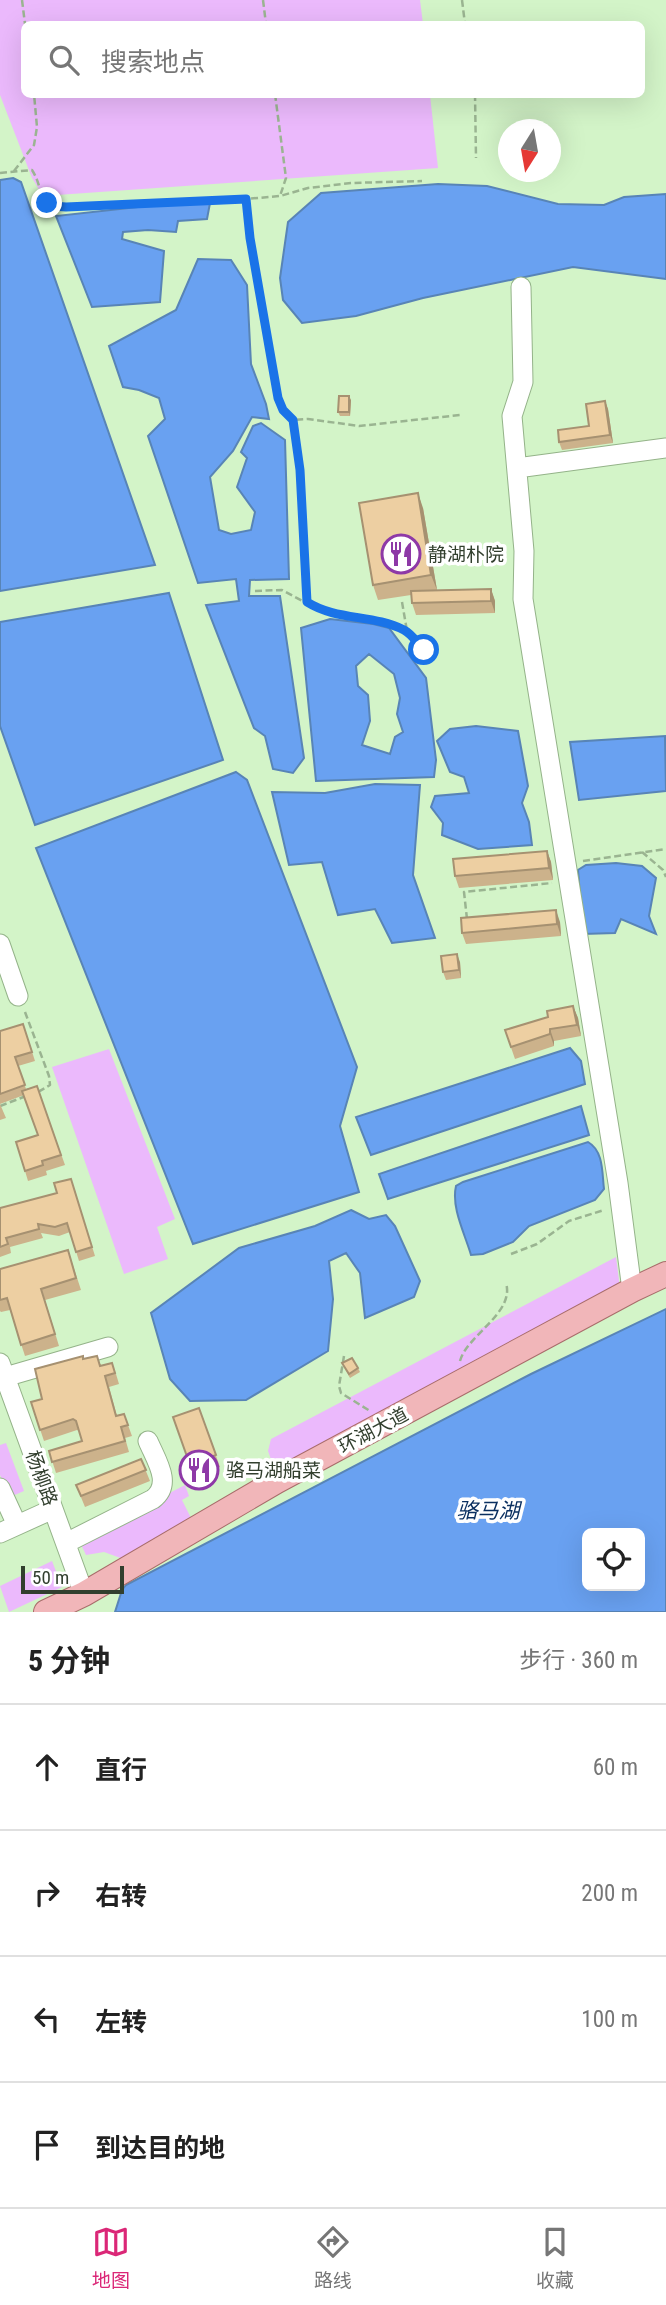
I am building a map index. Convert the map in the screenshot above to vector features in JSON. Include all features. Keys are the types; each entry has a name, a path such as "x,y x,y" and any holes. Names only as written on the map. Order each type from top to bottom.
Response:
{"main road":[{"name":"环湖大道","path":"46,1612 84,1594 277,1482 666,1273"}],"street":[{"path":"521,287 523,382 512,416 524,551 523,599 621,1206 632,1290"},
{"path":"517,468 666,448"},
{"path":"0,944 19,996"},
{"path":"3,1370 108,1347"},
{"name":"杨柳路","path":"3,1370 84,1594"},
{"path":"66,1543 161,1493 162,1476 148,1441"},
{"path":"0,1488 8,1529 53,1509"}],"path":[{"path":"22,0 25,21"},
{"path":"263,0 266,21"},
{"path":"462,0 465,21"},
{"path":"13,173 34,145 37,127 34,98"},
{"path":"276,98 286,178 280,196"},
{"path":"475,98 476,158"},
{"path":"0,173 32,170 42,198 53,206 246,199 280,196 308,188 351,183 422,181"},
{"path":"246,199 254,265 278,398 283,410 293,420 302,486 307,602"},
{"path":"293,420 308,419 359,426 460,415"},
{"path":"256,591 282,590 319,610 386,623 407,631 424,650"},
{"path":"402,603 407,631"},
{"path":"566,863 666,849"},
{"path":"642,852 663,870 666,877"},
{"path":"467,926 464,892 553,883 554,898 571,896"},
{"path":"0,1106 50,1086 49,1076 19,996"},
{"path":"511,1254 537,1244 569,1221 621,1206"},
{"path":"468,1378 460,1360 462,1354 503,1305 508,1289 506,1283"},
{"path":"344,1356 341,1393 388,1422"}],"shaded area":[{"path":"0,0 420,0 423,21 21,21 21,98 430,98 438,168 43,196 32,178 0,95"},
{"path":"109,1049 175,1219 157,1227 168,1259 124,1274 52,1067"},
{"path":"616,1257 620,1288 276,1473 268,1451 271,1439"},
{"path":"6,1443 24,1491 10,1497 0,1475 0,1445"},
{"path":"185,1485 189,1496 182,1500 192,1520 126,1560 104,1552 86,1555 79,1540"},
{"path":"52,1561 62,1587 9,1612 0,1586"}],"water":[{"path":"13,178 21,182 155,565 0,591 0,180"},
{"path":"438,184 487,186 558,204 604,205 624,197 666,194 666,279 573,267 423,298 356,316 302,323 283,300 280,278 288,222 321,193"},
{"path":"210,203 207,219 178,221 176,232 123,232 122,239 164,251 160,302 92,307 56,216 156,205"},
{"path":"198,259 231,260 247,285 251,364 269,419 252,417 233,451 210,477 219,530 231,534 251,530 255,512 237,487 247,458 241,452 253,426 261,423 285,440 289,579 250,580 249,596 280,596 304,758 293,773 273,769 265,736 254,728 206,605 239,601 236,579 198,583 148,436 165,419 159,398 123,387 109,346 176,310"},
{"path":"169,593 223,760 35,825 0,726 0,622"},
{"path":"330,619 389,628 426,678 436,760 434,777 316,781 301,628","holes":["369,654 394,674 400,698 397,714 403,732 395,737 390,754 362,745 370,721 368,695 358,686 356,666"]},
{"path":"476,726 518,731 528,786 522,803 529,822 532,845 478,849 442,835 443,823 431,807 435,796 469,793 464,777 450,772 437,741 450,729"},
{"path":"665,736 666,791 579,800 570,742"},
{"path":"236,772 247,780 357,1067 340,1126 359,1192 193,1244 36,848"},
{"path":"375,784 420,785 413,875 435,938 392,943 375,909 338,915 322,862 289,865 272,792 325,793"},
{"path":"616,863 642,866 656,878 649,916 656,934 621,919 615,933 583,934 578,870 586,865"},
{"path":"570,1048 581,1061 585,1084 371,1155 356,1117"},
{"path":"581,1106 589,1135 388,1199 379,1174"},
{"path":"588,1142 600,1157 602,1170 604,1189 595,1200 529,1226 513,1242 483,1254 471,1255 455,1203 456,1186"},
{"path":"351,1210 369,1219 386,1215 395,1226 420,1281 414,1297 365,1318 360,1273 346,1253 329,1261 333,1299 328,1351 246,1400 190,1401 170,1379 151,1313 239,1248 315,1226"},
{"name":"骆马湖","path":"666,1309 666,1612 115,1612 126,1585 531,1374"}],"building":[{"path":"339,396 349,396 349,412 338,412"},
{"path":"605,401 610,435 559,442 558,430 589,426 586,404"},
{"name":"静湖朴院","path":"418,493 431,575 373,585 359,503"},
{"path":"491,589 491,601 412,603 411,591"},
{"path":"547,851 549,868 455,876 453,859"},
{"path":"556,910 557,924 462,933 461,918"},
{"path":"457,954 459,970 443,972 441,956"},
{"path":"573,1006 577,1025 550,1029 550,1034 511,1047 505,1030 548,1017 547,1011"},
{"path":"23,1024 32,1052 15,1057 25,1085 0,1094 0,1031"},
{"path":"37,1086 61,1155 42,1161 43,1165 25,1171 16,1142 38,1135 22,1091"},
{"path":"71,1179 92,1247 76,1252 67,1223 55,1227 38,1224 39,1229 6,1238 8,1244 0,1247 0,1208 57,1193 54,1183"},
{"path":"68,1250 76,1278 41,1289 55,1334 21,1345 7,1298 0,1300 0,1269"},
{"path":"83,1356 83,1359 97,1356 100,1366 112,1363 115,1373 105,1376 116,1416 124,1414 128,1425 121,1427 125,1441 52,1462 49,1451 82,1441 73,1419 40,1430 31,1402 42,1399 35,1369"},
{"path":"352,1358 358,1368 349,1374 342,1363"},
{"path":"199,1408 216,1455 190,1465 173,1417"},
{"path":"141,1459 146,1470 81,1496 76,1485"}],"place":[{"name":"静湖朴院","path":"401,554"},
{"name":"骆马湖船菜","path":"199,1470"}],"route":[{"path":"47,203 66,207 246,199 250,238 278,398 287,416 293,420 302,486 307,602 319,610 335,615 386,623 407,631 424,650"}]}
